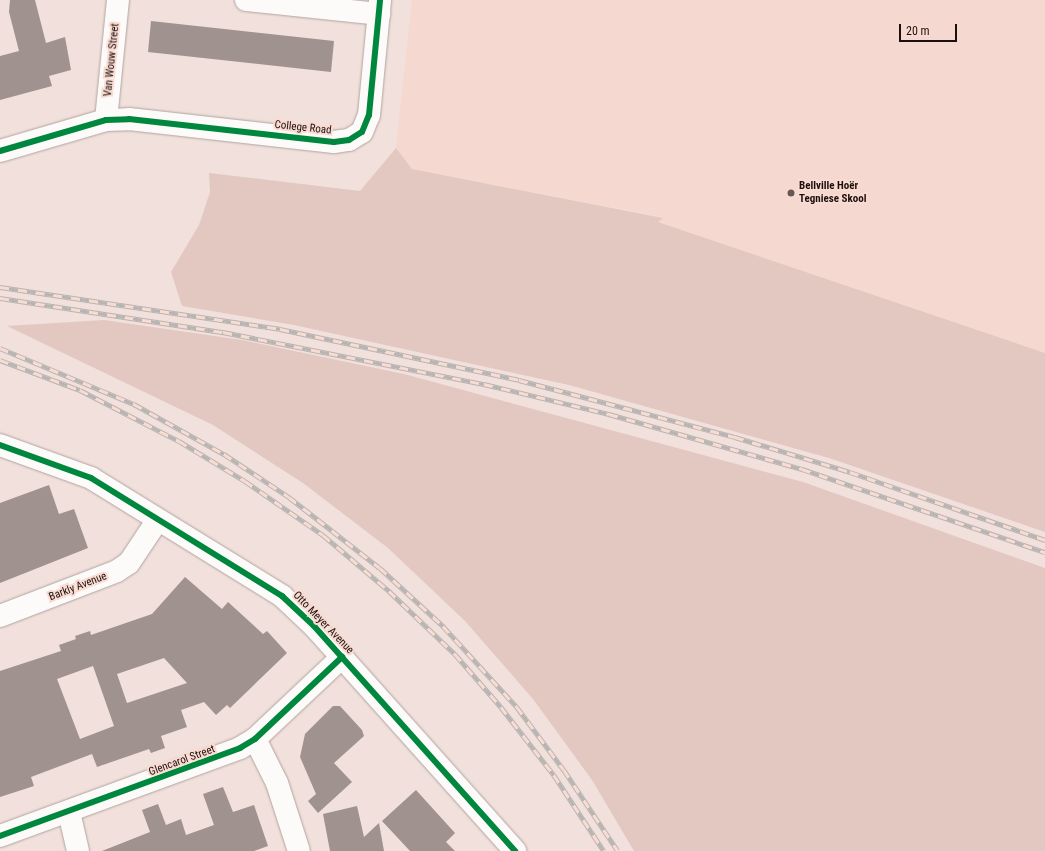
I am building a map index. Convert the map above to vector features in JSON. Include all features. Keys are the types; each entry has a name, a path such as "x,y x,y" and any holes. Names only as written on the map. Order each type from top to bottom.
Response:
{"street":[{"name":"Van Wouw Street","path":"106,120 118,0"},
{"path":"246,0 380,7"},
{"name":"College Road","path":"0,151 106,120 128,119 334,142 349,140 362,132 369,116 380,7"},
{"name":"Otto Meyer Avenue","path":"0,445 91,478 157,521 282,596 342,657 515,851"},
{"name":"Barkly Avenue","path":"0,616 117,571 129,563 157,521"},
{"name":"Glencarol Street","path":"0,836 224,756 255,739 342,657"},
{"path":"255,739 277,783 299,851"},
{"path":"69,812 78,851"}],"shaded area":[{"name":"Bellville Hoër Tegniese Skool","path":"412,0 1045,0 1045,353 658,222 662,217 412,169 396,148"},
{"path":"396,148 412,169 663,218 658,222 1045,353 1045,532 829,458 569,385 294,325 182,306 171,272 199,225 210,192 209,173 360,191"},
{"path":"104,320 242,340 404,374 803,482 1045,568 1045,851 634,851 592,780 533,699 465,621 388,548 303,483 213,425 7,326"}],"building":[{"path":"10,0 35,0 46,43 65,37 71,70 49,76 52,86 0,100 0,56 19,51 9,12"},
{"path":"151,21 334,41 331,72 148,52"},
{"path":"49,485 59,514 74,509 88,548 0,583 0,503"},
{"path":"185,577 222,609 228,602 263,634 267,631 287,653 230,708 227,705 216,715 204,702 181,710 187,727 161,736 165,748 151,753 149,749 97,767 92,754 31,777 34,786 0,797 0,671 61,651 59,645 76,639 75,636 90,631 91,635 152,614","holes":["164,658 187,683 127,703 117,674","93,666 114,726 80,739 57,679"]},
{"path":"333,706 340,706 362,730 364,736 334,763 352,782 318,813 308,801 316,794 300,757 305,734"},
{"path":"223,787 233,812 254,805 268,846 254,851 102,851 150,832 142,810 158,804 166,825 181,819 186,835 214,825 203,794"},
{"path":"416,790 455,833 446,842 455,851 410,851 382,821"},
{"path":"357,806 364,837 379,823 384,851 330,851 323,814"}],"railway":[{"path":"0,287 280,329 519,380 735,437 850,472 1045,540"},
{"path":"0,298 223,332 484,384 609,414 802,469 1045,552"},
{"path":"0,348 134,404 224,454 289,497 380,568 443,626 517,707 564,770 618,851"},
{"path":"0,360 80,390 179,441 245,481 323,535 389,591 455,654 501,707 554,775 604,851"}],"cycle path":[{"path":"0,151 106,120 129,119 334,142 349,140 362,132 369,115 380,0"},
{"path":"0,445 91,478 282,596 314,626 515,851"},
{"path":"0,836 240,748 255,739 342,657"}],"place":[{"name":"Bellville Hoër Tegniese Skool","path":"791,193"}]}
